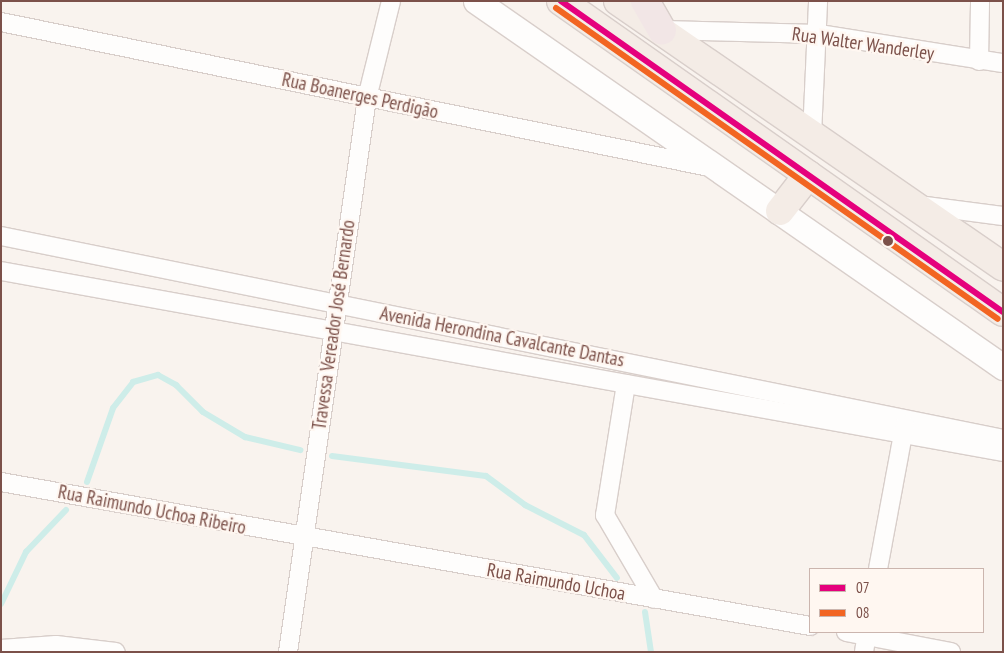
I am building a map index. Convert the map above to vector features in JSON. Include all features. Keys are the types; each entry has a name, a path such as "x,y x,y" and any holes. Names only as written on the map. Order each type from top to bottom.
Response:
{"highway":[{"path":"629,2 662,30"}],"main road":[{"path":"561,1 1003,312"},
{"path":"662,30 1003,267"},
{"path":"780,211 808,175"}],"street":[{"name":"Travessa Vereador José Bernardo","path":"288,652 302,538 367,98 391,1"},
{"path":"476,1 1003,367"},
{"path":"812,135 818,1"},
{"path":"980,1 980,61"},
{"name":"Rua Boanerges Perdigão","path":"1,22 720,169"},
{"name":"Rua Walter Wanderley","path":"662,30 818,34 1003,64"},
{"path":"911,204 1003,216"},
{"name":"Avenida Herondina Cavalcante Dantas","path":"1,236 337,304 904,427 1003,452"},
{"name":"Avenida Herondina Cavalcante Dantas","path":"1,271 333,329 626,384 904,427 1003,439"},
{"path":"626,384 605,515 654,599"},
{"path":"878,568 904,427"},
{"name":"Rua Raimundo Uchoa Ribeiro","path":"1,482 302,538"},
{"name":"Rua Raimundo Uchoa","path":"302,538 809,626"},
{"path":"848,633 866,640 951,652"},
{"path":"1,649 35,649 56,645 116,652"}],"waterway":[{"path":"87,482 113,408 133,382 158,375 176,385 203,412 245,437 300,450"},
{"path":"332,456 486,476 525,505 584,535 617,578"},
{"path":"1,604 26,552 66,510"},
{"path":"645,612 651,652"}],"transit line":[{"name":"07","path":"561,1 1003,312"},
{"name":"08","path":"556,8 998,319"}]}
